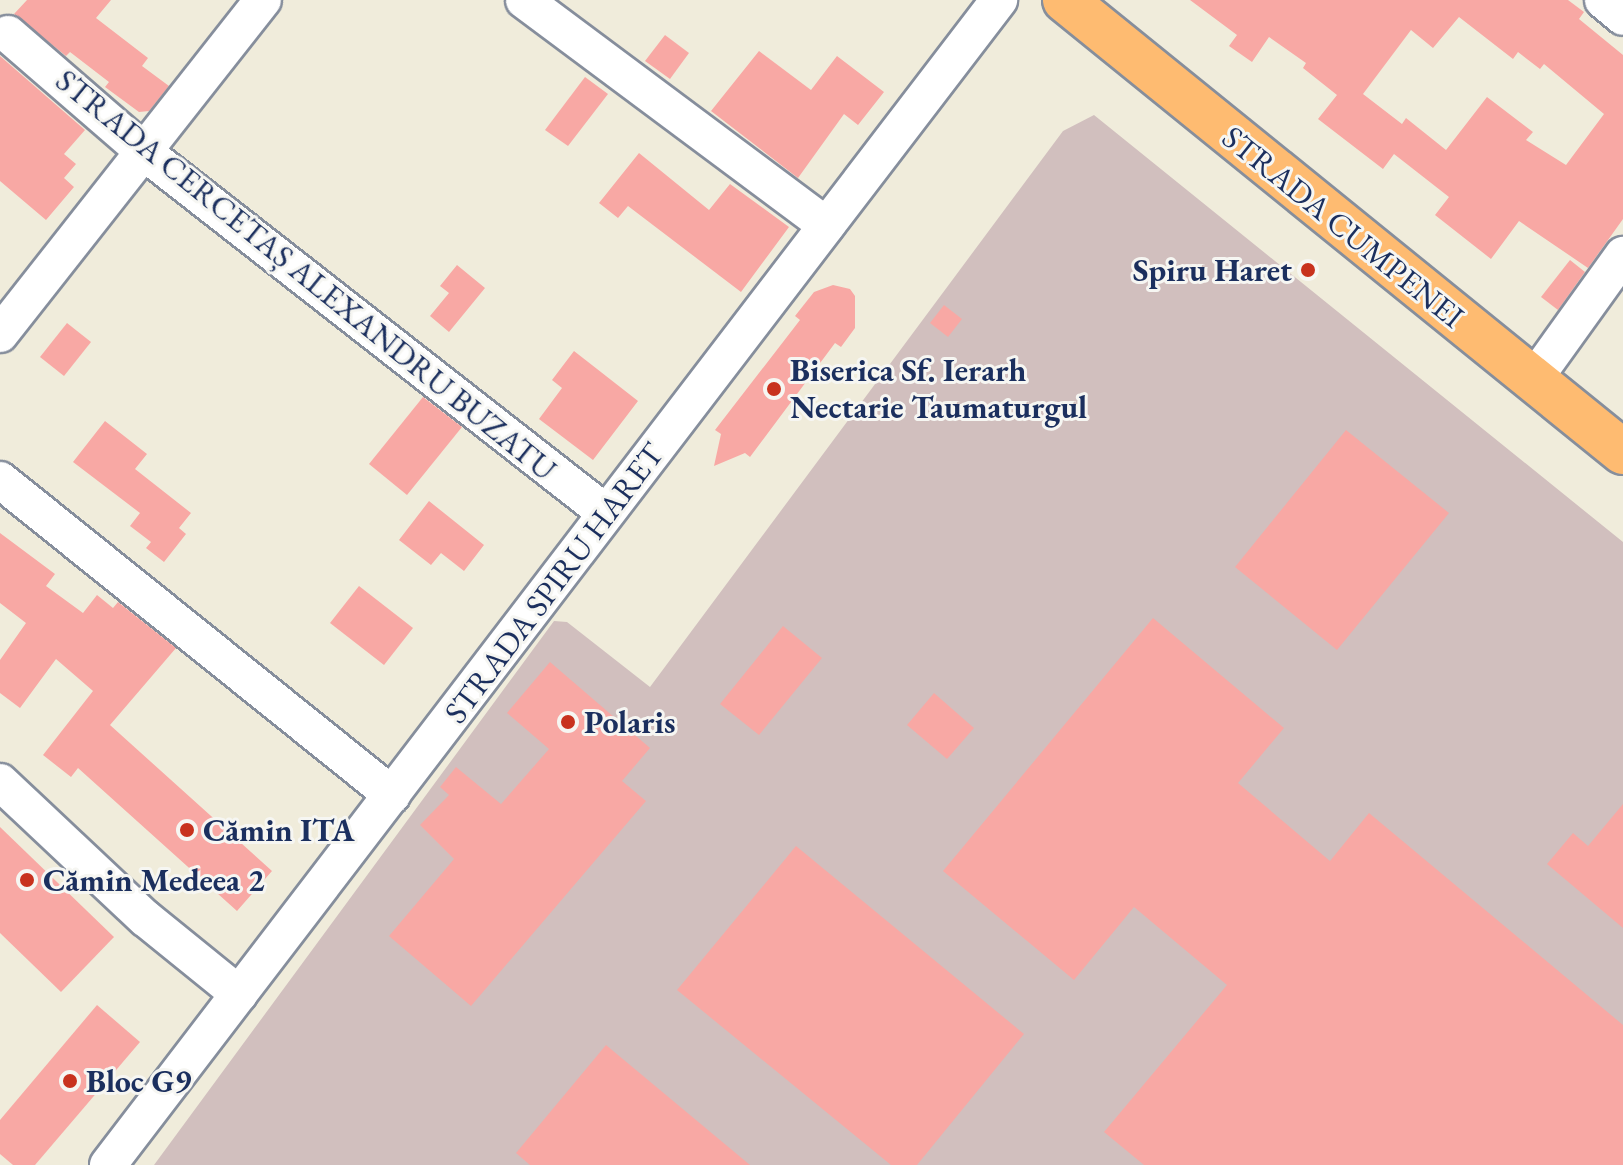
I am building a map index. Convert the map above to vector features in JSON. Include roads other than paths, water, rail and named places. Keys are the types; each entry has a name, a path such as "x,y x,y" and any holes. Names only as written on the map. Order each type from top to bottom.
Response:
{"main road":[{"name":"STRADA CUMPENEI","path":"1065,0 1623,452"}],"street":[{"path":"0,334 263,0"},
{"path":"524,0 826,225"},
{"name":"STRADA SPIRU HARET","path":"108,1165 999,0"},
{"path":"1603,0 1623,17"},
{"name":"STRADA CERCETAȘ ALEXANDRU BUZATU","path":"8,34 144,152 606,513"},
{"path":"1534,379 1623,255"},
{"path":"0,480 392,795"},
{"path":"0,782 145,918 239,994"}],"place":[{"name":"Spiru Haret","path":"1308,270"},
{"name":"Biserica Sf. Ierarh Nectarie Taumaturgul","path":"774,389"},
{"name":"Polaris","path":"568,722"},
{"name":"Cămin ITA","path":"187,830"},
{"name":"Cămin Medeea 2","path":"27,880"},
{"name":"Bloc G9","path":"70,1081"}]}
